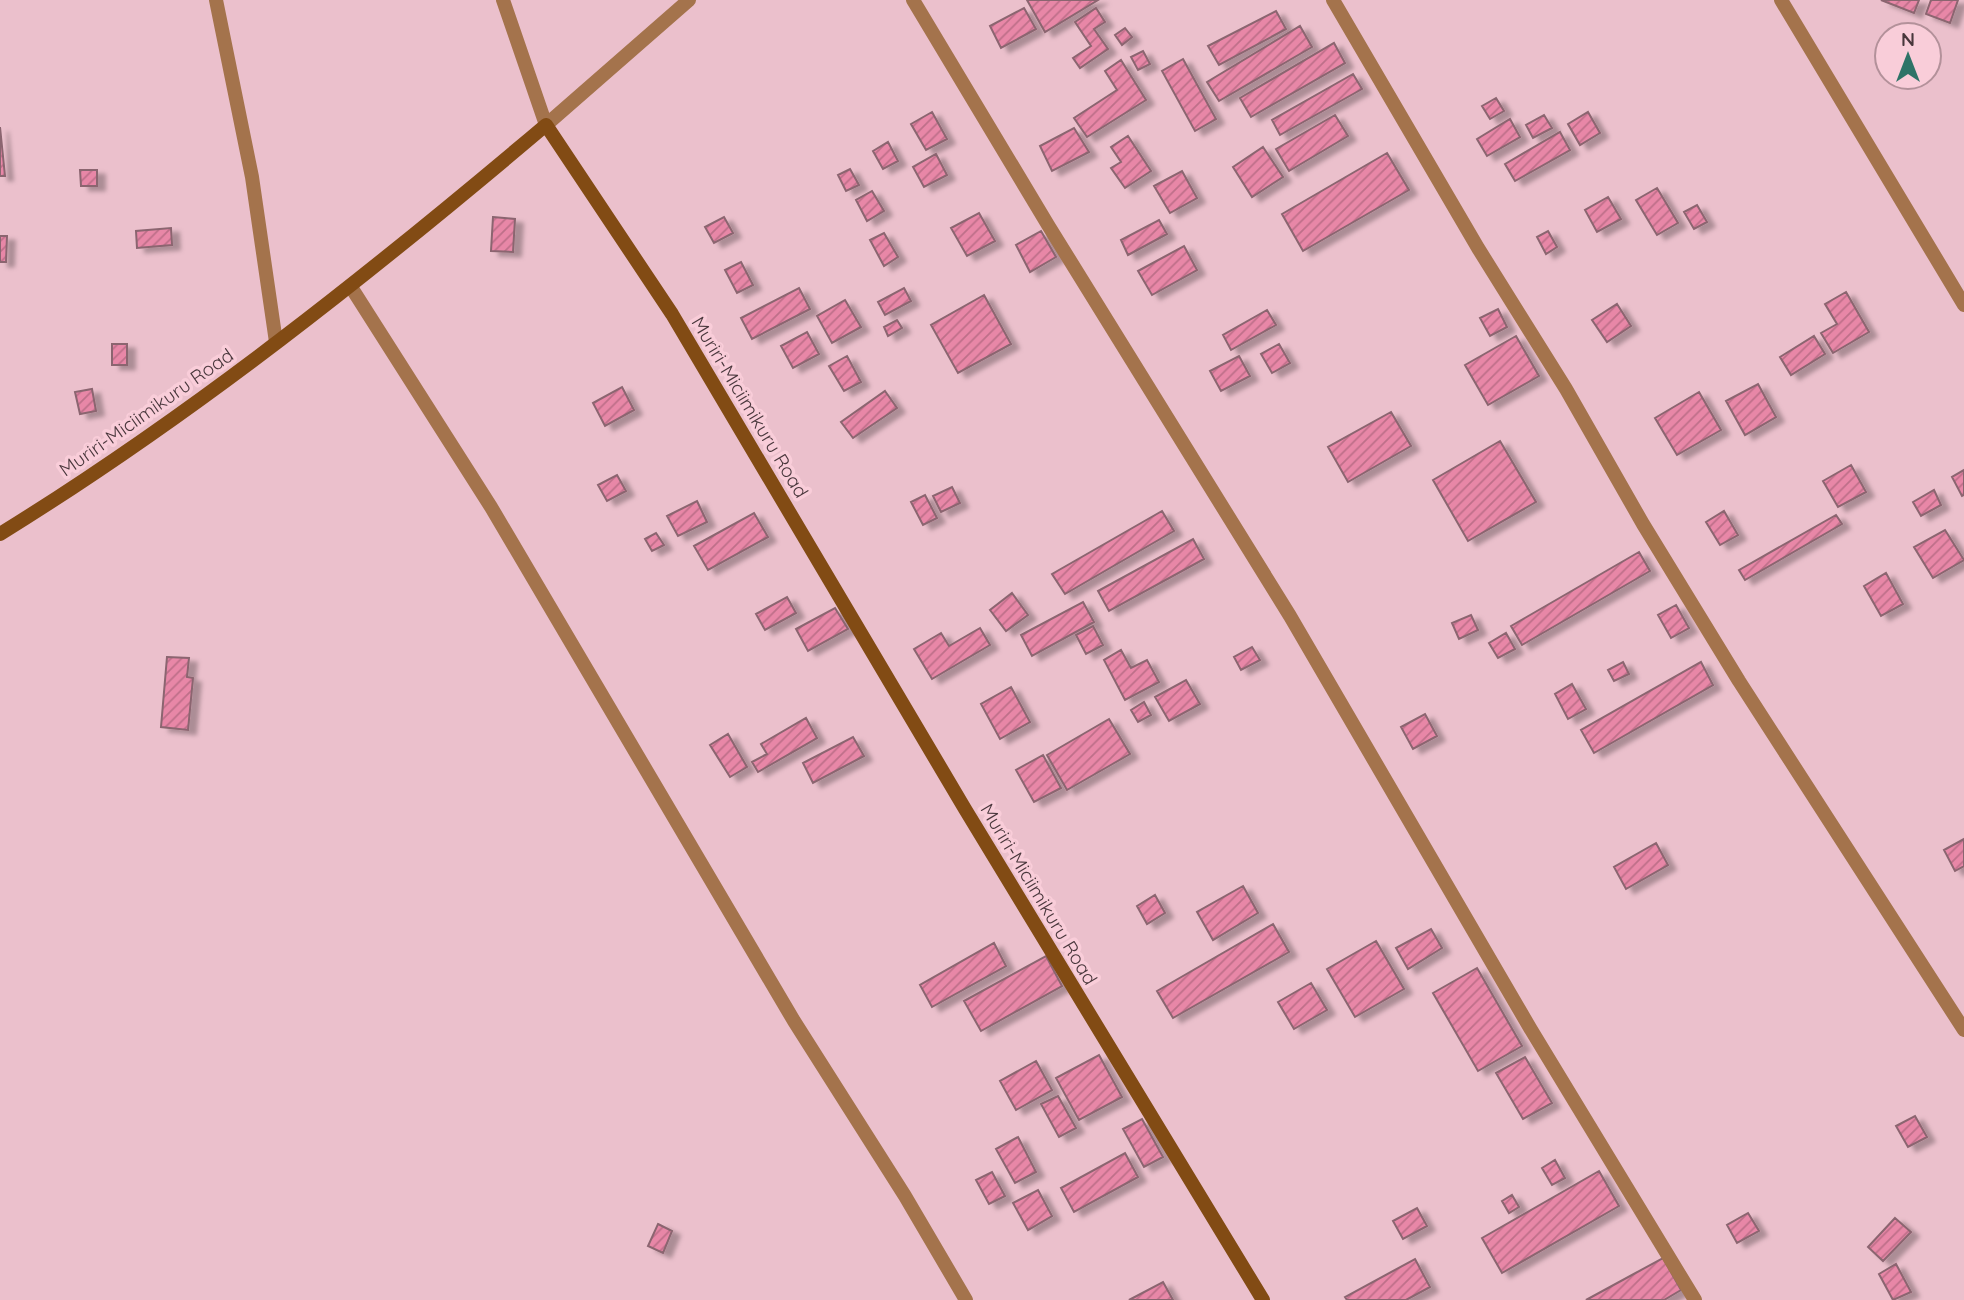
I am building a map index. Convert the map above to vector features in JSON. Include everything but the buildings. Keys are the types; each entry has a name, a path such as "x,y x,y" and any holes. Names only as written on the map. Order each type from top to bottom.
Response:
{"street":[{"path":"216,0 252,177 276,342"},
{"path":"503,0 546,125 689,0"},
{"path":"913,0 1290,616 1530,1028 1695,1300"},
{"path":"1333,0 1664,558 1964,1030"},
{"path":"1781,0 1964,305"},
{"name":"Muriri-Miciimikuru Road","path":"0,534 144,439 351,287 546,125 679,325 965,809 1263,1300"},
{"path":"351,287 491,507 794,1021 905,1196 966,1300"}]}
